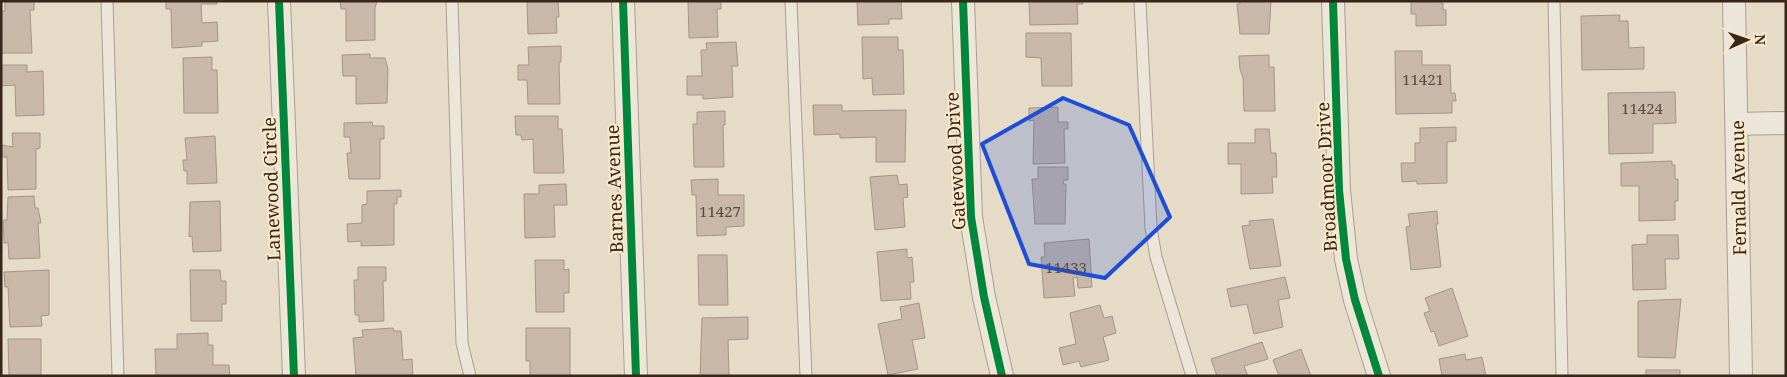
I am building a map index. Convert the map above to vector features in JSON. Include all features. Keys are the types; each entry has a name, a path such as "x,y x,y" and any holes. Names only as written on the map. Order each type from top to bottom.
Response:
{"street":[{"name":"Lanewood Circle","path":"280,1 294,376"},
{"name":"Barnes Avenue","path":"622,1 636,376"},
{"name":"Gatewood Drive","path":"963,1 971,217 984,297 1002,376"},
{"name":"Broadmoor Drive","path":"1333,1 1339,190 1346,259 1355,300 1379,376"},
{"name":"Fernald Avenue","path":"1734,1 1741,376"},
{"path":"1737,124 1786,123"}],"lane":[{"path":"107,1 118,376"},
{"path":"452,1 462,343 470,376"},
{"path":"791,1 806,376"},
{"path":"1140,1 1151,228 1156,257 1192,376"},
{"path":"1554,1 1562,376"}],"highlighted area":[{"path":"1063,98 1129,125 1170,217 1105,278 1029,264 982,144"}],"building":[{"path":"5,1 34,1 34,10 30,10 32,53 2,53 1,11 5,11"},
{"path":"166,1 217,1 217,4 201,4 202,23 217,22 218,41 202,42 202,46 172,48 171,9 166,9"},
{"path":"340,1 377,1 375,8 375,40 346,41 346,9 341,9"},
{"path":"527,1 558,1 557,33 528,34"},
{"path":"688,1 721,1 721,9 717,9 718,37 689,38"},
{"path":"857,1 901,1 902,19 889,19 889,24 858,25"},
{"path":"1029,1 1083,1 1083,4 1077,4 1078,24 1030,25"},
{"path":"1240,1 1271,1 1269,34 1240,34 1237,4 1240,4"},
{"path":"1411,1 1440,1 1440,3 1443,3 1443,10 1446,10 1446,25 1416,26 1416,14 1411,14"},
{"path":"1620,15 1619,21 1628,21 1629,48 1644,47 1644,69 1582,70 1581,16"},
{"path":"1026,33 1071,33 1072,86 1042,86 1041,58 1026,57"},
{"path":"862,37 898,37 898,50 903,50 904,94 873,95 872,78 863,79"},
{"path":"736,42 738,66 732,66 733,97 703,99 703,95 687,95 687,76 702,76 701,50 707,50 706,43"},
{"path":"561,46 561,62 559,62 560,104 528,104 527,80 518,80 518,65 529,65 528,47"},
{"path":"1395,51 1422,51 1422,65 1450,65 1451,93 1455,93 1456,101 1452,101 1452,113 1396,114"},
{"path":"370,54 370,58 385,58 388,69 387,103 356,104 356,76 343,76 342,55"},
{"path":"1269,55 1269,67 1274,67 1275,111 1244,111 1243,78 1239,56"},
{"path":"212,57 212,70 217,70 218,113 184,113 183,58"},
{"path":"1,65 27,65 27,72 43,71 44,115 16,116 15,85 1,86"},
{"path":"1675,92 1676,123 1653,124 1653,153 1609,154 1608,93"},
{"path":"813,105 842,105 842,111 906,110 905,162 876,162 876,137 840,138 840,134 814,135"},
{"path":"1058,107 1058,122 1068,122 1068,129 1064,129 1065,163 1033,164 1034,120 1029,121 1029,108"},
{"path":"725,111 725,125 723,125 724,167 694,167 693,124 697,124 697,112"},
{"path":"515,116 558,116 558,129 562,129 564,173 534,173 533,139 522,140 521,135 516,135"},
{"path":"372,122 373,126 384,126 384,139 380,139 380,179 349,179 347,153 351,153 350,137 344,137 344,123"},
{"path":"1456,127 1456,141 1447,142 1447,183 1417,184 1417,181 1402,182 1401,163 1415,163 1415,143 1420,143 1420,128"},
{"path":"1255,129 1269,129 1271,153 1276,153 1277,177 1272,177 1273,193 1241,194 1241,164 1228,164 1228,143 1255,143"},
{"path":"12,133 40,133 40,148 36,149 36,189 8,190 7,157 2,157 2,145 13,147"},
{"path":"215,136 217,183 187,184 187,171 184,171 183,160 187,160 185,138"},
{"path":"1672,161 1672,165 1675,165 1675,179 1678,179 1678,201 1675,201 1675,220 1639,221 1639,186 1621,186 1621,163"},
{"path":"1038,167 1068,167 1068,180 1064,180 1063,184 1066,184 1065,224 1035,224 1032,179 1038,179"},
{"path":"897,175 899,185 907,184 908,197 903,198 905,227 875,230 870,177"},
{"path":"718,179 718,195 744,195 744,226 726,227 726,235 697,236 696,195 692,195 691,180"},
{"path":"566,184 567,205 554,205 555,237 525,238 524,194 539,194 539,185"},
{"path":"401,190 401,197 397,197 397,204 394,204 394,245 361,246 361,241 348,242 347,224 362,223 362,205 367,204 367,191"},
{"path":"34,196 35,208 38,208 41,223 38,223 40,258 9,259 8,243 4,243 3,220 7,220 8,197"},
{"path":"220,201 221,251 193,252 192,236 189,237 190,202"},
{"path":"1437,211 1438,224 1436,224 1441,267 1411,270 1406,227 1410,226 1408,214"},
{"path":"1273,219 1281,266 1250,269 1242,226 1250,225 1249,221"},
{"path":"1647,235 1678,235 1679,259 1665,259 1666,289 1633,290 1632,245 1647,244"},
{"path":"1089,239 1092,287 1078,288 1077,277 1073,278 1075,296 1044,298 1041,257 1045,257 1044,243"},
{"path":"907,249 907,258 912,257 914,282 910,282 911,299 881,301 877,252"},
{"path":"698,255 727,255 728,305 699,305"},
{"path":"535,260 564,260 564,270 569,269 569,293 564,293 564,312 536,312"},
{"path":"358,267 386,267 386,281 383,281 384,321 359,322 359,315 355,315 354,280 358,280"},
{"path":"49,270 49,315 41,316 42,326 10,327 8,287 5,287 4,272"},
{"path":"190,270 220,270 221,281 226,281 226,304 222,304 222,321 191,321"},
{"path":"1285,277 1290,298 1278,300 1283,327 1254,334 1247,304 1231,307 1227,289"},
{"path":"1452,288 1468,336 1439,346 1434,331 1431,332 1424,313 1430,311 1425,298"},
{"path":"1681,299 1675,358 1638,357 1638,301"},
{"path":"919,303 925,338 912,340 918,369 888,375 878,324 902,319 900,307"},
{"path":"1100,305 1104,318 1112,316 1116,333 1103,337 1109,360 1081,367 1079,361 1063,365 1059,348 1076,344 1070,313"},
{"path":"748,317 748,339 728,340 729,376 700,376 702,318"},
{"path":"393,328 394,331 401,331 403,360 412,359 413,376 356,376 353,338 363,337 362,330"},
{"path":"526,328 570,328 570,376 530,376 530,361 526,361"},
{"path":"208,333 208,345 213,345 213,365 229,365 230,376 156,376 155,349 177,349 177,334"},
{"path":"8,339 41,339 41,376 9,376"},
{"path":"1262,342 1268,359 1244,366 1248,376 1217,376 1211,359"},
{"path":"1301,349 1311,376 1279,376 1273,360"},
{"path":"1465,354 1466,360 1482,357 1486,376 1442,376 1439,359"},
{"path":"1646,370 1680,370 1680,376 1646,376"}],"cycle path":[{"path":"279,1 294,376"},
{"path":"623,1 636,376"},
{"path":"963,1 971,217 984,297 1002,376"},
{"path":"1333,1 1339,190 1346,259 1355,300 1379,376"}]}
